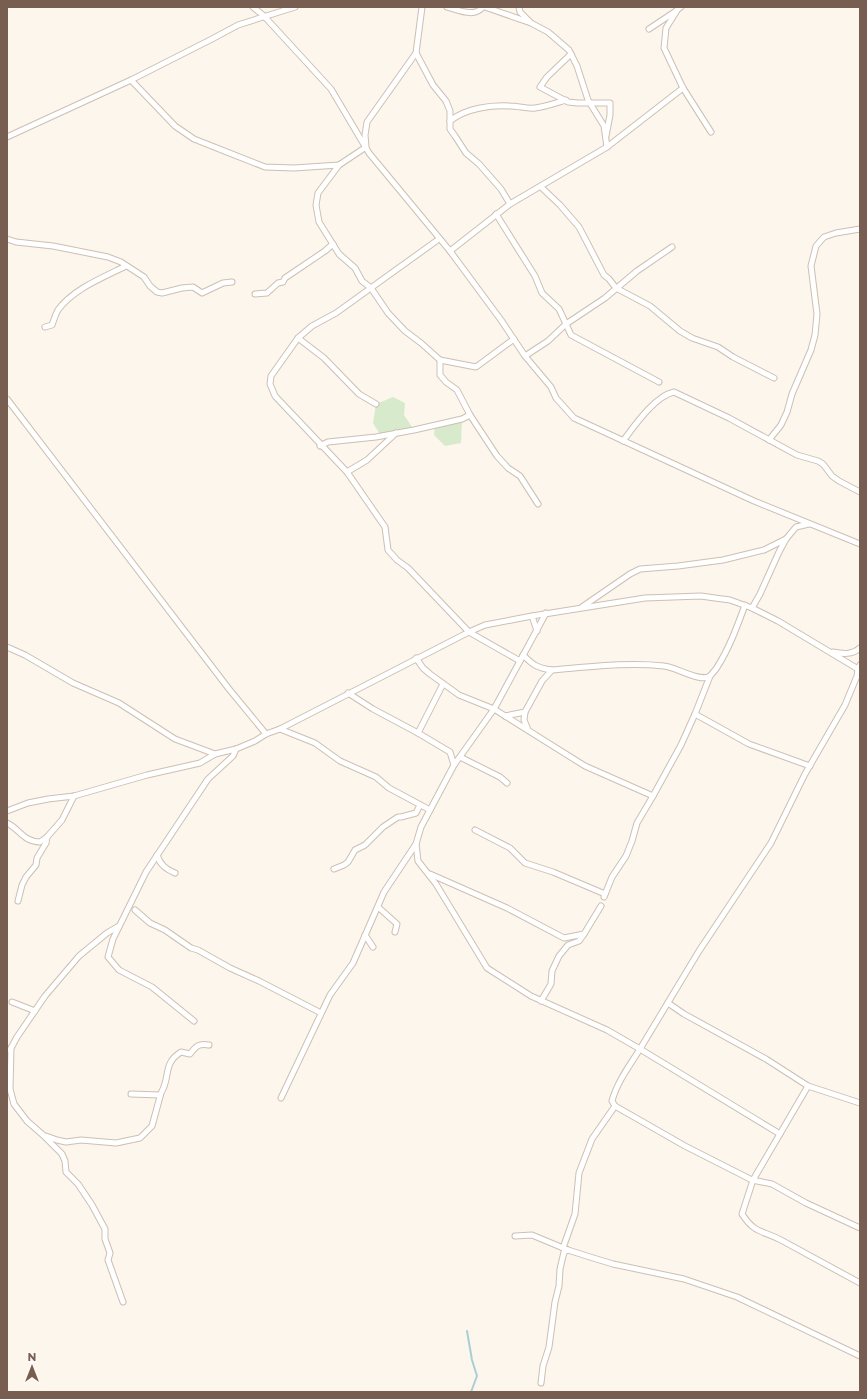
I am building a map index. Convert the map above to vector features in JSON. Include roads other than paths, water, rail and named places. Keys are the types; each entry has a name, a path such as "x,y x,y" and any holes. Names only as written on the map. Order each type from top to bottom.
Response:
{"street":[{"path":"253,7 264,16 331,89 366,147 450,251 525,356 551,387 556,398 574,418 754,501 860,544"},
{"path":"7,137 131,80 238,25 295,7"},
{"path":"366,147 365,134 367,122 416,52 422,7"},
{"path":"447,7 473,13 484,7 531,23 548,32 569,50 591,103 604,126 607,147"},
{"path":"519,7 520,12 531,23"},
{"path":"649,30 679,8"},
{"path":"679,8 666,28 664,48 684,88 711,132"},
{"path":"416,52 434,85 446,101 450,111 450,129 466,153 479,164 501,189 510,204"},
{"path":"571,54 547,77 540,87 566,100 578,103 610,103 610,115 606,137"},
{"path":"131,80 175,126 198,141 264,167 294,168 339,165"},
{"path":"450,251 510,204 607,147 684,88"},
{"path":"450,121 456,116 482,108 511,106 537,108 566,100"},
{"path":"366,147 339,165 318,193 316,205 319,222 339,254 355,268 362,281 371,288 388,313 405,331 440,360 476,367 514,339"},
{"path":"540,187 579,227 604,275 616,288 650,306 680,331 692,338 718,347 733,357 774,378"},
{"path":"496,214 535,276 542,293 559,309 571,335 659,382"},
{"path":"769,440 781,425 787,412 792,394 811,350 815,335 817,314 811,266 816,246 824,237 836,233 860,229"},
{"path":"7,239 16,242 53,246 108,257 120,262 144,277 150,286 157,292 162,293 193,287 202,293 223,283 232,282"},
{"path":"439,239 336,313 312,326 298,338 271,376 270,384 275,396 320,446 347,472 385,527 388,550 397,560 408,568 469,632 520,661"},
{"path":"255,294 267,293 278,283 283,282 285,278 333,244"},
{"path":"525,356 548,340 566,324 605,298 637,271 672,247"},
{"path":"45,327 52,325 58,311 67,301 87,286 126,266"},
{"path":"298,338 324,358 347,383 360,394 376,404"},
{"path":"440,360 440,375 446,382 457,390 470,415 497,456 508,468 520,476 538,504"},
{"path":"623,441 640,418 665,395 674,392 729,418 804,458 818,461 832,476 860,492"},
{"path":"7,399 229,689 266,734"},
{"path":"320,446 328,442 376,437 396,433 462,419 470,415"},
{"path":"347,472 367,460 396,433"},
{"path":"752,608 786,539 796,528 809,524"},
{"path":"581,607 630,574 640,569 723,560 764,550 786,539"},
{"path":"7,811 28,803 74,796 147,775 200,763 215,754 236,749 255,741 266,734 280,729 416,658 469,632 485,626 546,613 646,598 701,596 730,600 752,608 859,667 857,676 845,705 810,766 771,843 699,951 628,1067 613,1096 612,1101 615,1106 685,1146 754,1180 772,1184 806,1203 860,1228"},
{"path":"476,830 510,848 525,863 553,872 605,896 612,878 626,856 637,823 681,745 710,676 722,660 733,638 745,606"},
{"path":"281,1098 330,995 353,963 384,892 416,844 421,827 454,765 494,709 546,613"},
{"path":"532,616 537,631"},
{"path":"7,647 25,655 74,683 119,703 175,738 215,754"},
{"path":"826,650 835,653 848,654 853,653 860,648"},
{"path":"523,655 532,664 541,669 552,670 629,664 649,664 667,666 700,678 710,676"},
{"path":"416,658 423,668 459,695 494,709 585,766 653,796"},
{"path":"528,730 524,720 525,712 542,681 552,670"},
{"path":"418,733 443,684"},
{"path":"348,693 373,710 418,733 450,752 462,755 500,776 507,783"},
{"path":"505,716 525,712"},
{"path":"695,714 749,744 810,766"},
{"path":"280,729 315,743 340,761 376,777 389,788 430,810"},
{"path":"194,1021 152,987 119,970 108,957 113,939 146,872 208,779 233,756 236,749"},
{"path":"450,752 454,765"},
{"path":"7,823 34,842 40,842 47,837 62,820 74,796"},
{"path":"334,868 348,862 355,850 365,845 383,827 398,817 416,813 420,805"},
{"path":"18,901 22,885 26,877 36,865 37,858 46,843 47,837"},
{"path":"416,844 418,861 429,874 487,968 531,996 607,1030 640,1048 780,1134"},
{"path":"157,855 159,862 167,870 175,873"},
{"path":"429,874 507,908 564,938 584,934"},
{"path":"541,1001 551,984 552,971 559,956 568,945 579,941 601,906"},
{"path":"378,907 397,924 395,932"},
{"path":"135,910 150,923 165,930 191,948 198,950 321,1014"},
{"path":"7,1056 17,1037 45,996 79,956 107,933 120,925"},
{"path":"364,936 373,947"},
{"path":"12,1002 35,1011"},
{"path":"668,1003 684,1014 766,1059 808,1086 860,1103"},
{"path":"43,1134 56,1140 66,1142 81,1140 116,1143 140,1138 152,1126 160,1094 168,1072 168,1064 181,1052 190,1054 197,1046 202,1044 209,1045"},
{"path":"11,1048 10,1089 14,1104 27,1121 43,1134 62,1154 65,1161 66,1172 78,1184 92,1205 105,1229 105,1239 110,1253 108,1260 123,1302"},
{"path":"808,1086 754,1180 742,1214 749,1224 761,1233 774,1236 860,1283"},
{"path":"131,1094 160,1094"},
{"path":"541,1384 543,1366 549,1347 555,1302 559,1286 560,1269 575,1214 579,1173 592,1139 615,1106"},
{"path":"515,1236 532,1235 566,1249 613,1264 684,1279 737,1297 860,1356"}],"waterway":[{"path":"467,1331 472,1360 477,1376 471,1392"}]}
